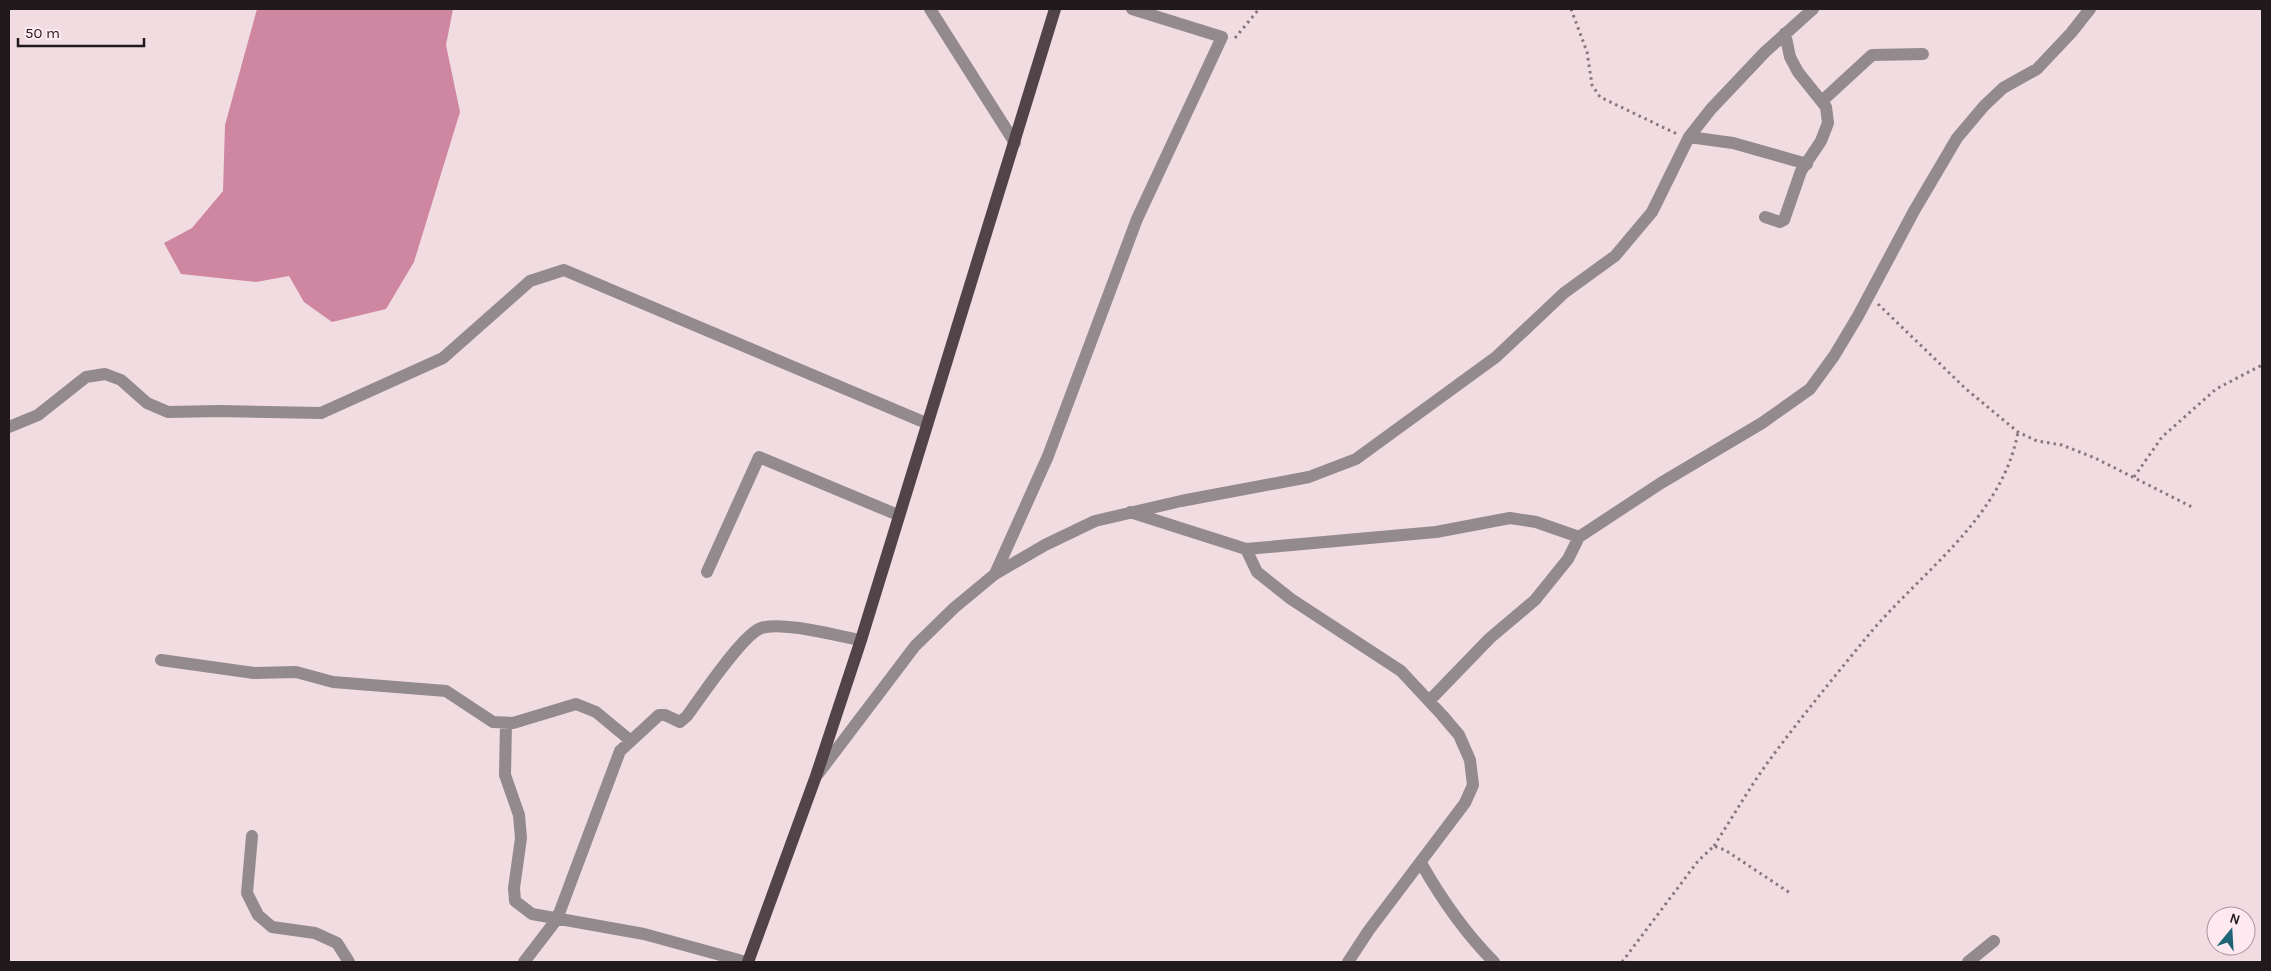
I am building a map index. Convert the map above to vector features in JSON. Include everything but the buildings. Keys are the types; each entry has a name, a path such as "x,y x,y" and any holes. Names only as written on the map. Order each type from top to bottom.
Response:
{"main road":[{"path":"747,962 816,776 861,640 898,514 1015,143 1055,9"}],"street":[{"path":"930,9 1015,143"},
{"path":"995,574 1048,456 1137,219 1222,37 1132,9"},
{"path":"816,776 915,646 954,608 995,574 1045,545 1095,521 1130,512 1309,477 1356,459 1496,357 1564,293 1616,256 1652,212 1689,137 1711,109 1786,33 1813,9"},
{"path":"1429,701 1490,638 1536,600 1568,559 1580,537 1661,483 1762,423 1810,389 1834,356 1914,211 1957,138 1984,106 2003,88 2037,69 2071,33 2090,9"},
{"path":"1765,217 1780,222 1784,220 1801,170 1807,164 1821,141 1828,123 1826,107 1798,72 1790,57 1786,33"},
{"path":"1822,101 1872,55 1923,54"},
{"path":"1689,137 1732,143 1807,164"},
{"path":"9,427 38,415 86,377 105,374 121,380 147,403 168,412 321,413 443,358 530,281 564,270 926,423"},
{"path":"708,572 759,457 898,514"},
{"path":"1130,512 1246,549 1436,532 1510,518 1536,522 1580,537"},
{"path":"1246,549 1257,572 1291,599 1401,671 1459,735 1470,760 1473,785 1465,803 1369,930 1348,962"},
{"path":"524,962 557,919 620,751 630,741 659,714 680,722 687,716 740,645 760,628 782,626 861,640"},
{"path":"160,660 254,673 296,672 333,682 446,690 493,722 512,723 576,704 596,712 630,741"},
{"path":"506,723 505,775 519,815 521,838 514,888 515,901 532,914 644,934 747,962"},
{"path":"252,836 246,893 258,915 272,927 315,933 337,943 349,962"},
{"path":"1421,862 1446,906 1469,937 1494,962"},
{"path":"1968,962 1994,941"}],"path":[{"path":"1222,37 1236,38 1260,9"},
{"path":"1571,9 1587,52 1592,85 1600,97 1672,132 1689,137"},
{"path":"1868,295 1966,389 2018,432 2036,441 2062,445 2134,477 2194,508"},
{"path":"2134,477 2162,437 2216,389 2262,365"},
{"path":"1622,962 1698,861 1714,846 1773,755 1867,637 1963,535 2004,478 2014,455 2018,432"},
{"path":"1714,846 1725,850 1790,893"}],"shaded area":[{"path":"257,9 453,9 446,45 460,112 414,262 386,309 332,322 304,302 289,276 256,282 181,274 164,243 192,228 223,191 225,125"}]}
